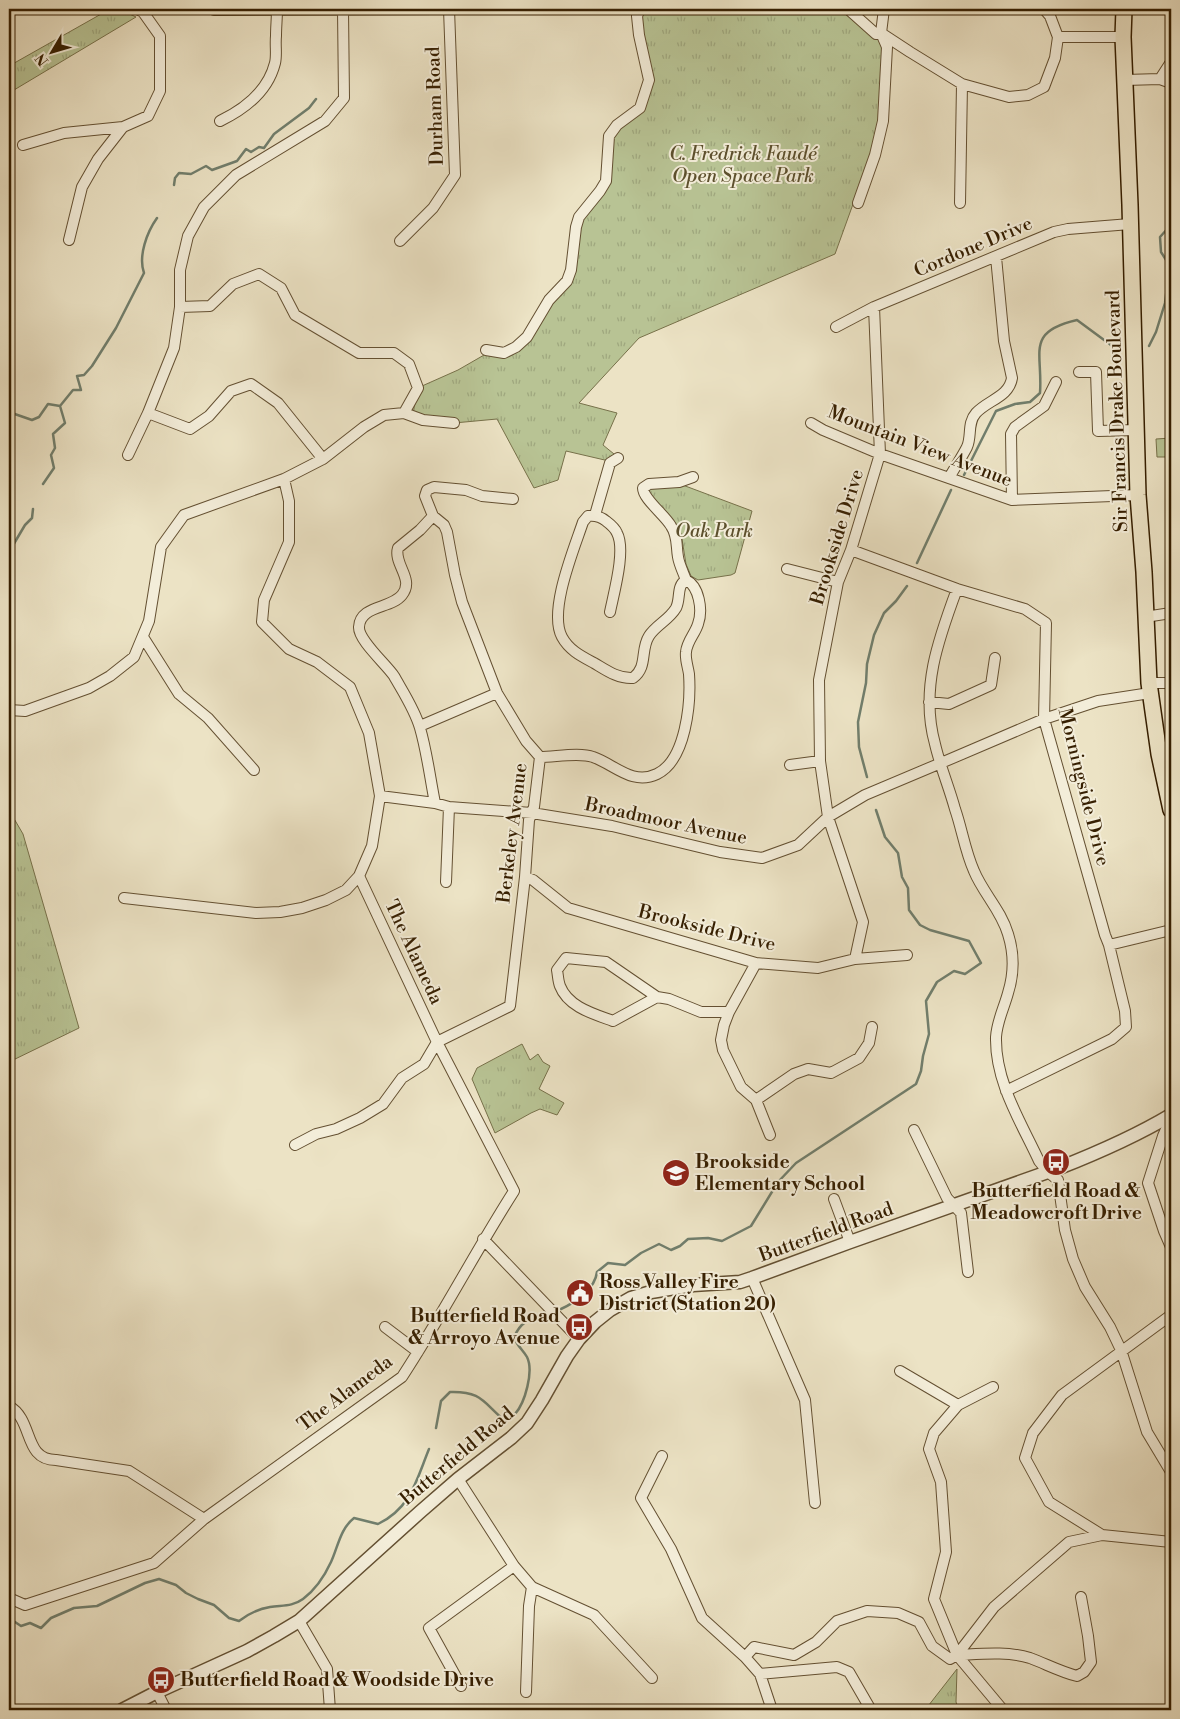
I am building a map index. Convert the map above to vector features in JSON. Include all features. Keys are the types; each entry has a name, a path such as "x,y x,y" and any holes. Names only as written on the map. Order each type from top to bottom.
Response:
{"main road":[{"name":"Sir Francis Drake Boulevard","path":"1124,9 1124,80 1138,495 1149,688 1159,754 1171,810"}],"street":[{"path":"23,145 64,133 123,127 148,116 160,90 160,36 143,12 137,9"},
{"path":"220,122 235,114 254,99 272,74 275,61 277,9"},
{"path":"214,10 436,9"},
{"name":"Durham Road","path":"400,241 433,208 455,175 449,9"},
{"path":"486,350 504,353 516,347 528,337 549,300 567,281 571,270 579,217 606,181 609,136 617,125 640,108 649,80 639,35 637,16 640,9"},
{"path":"848,9 876,34 881,33 962,84 1009,97 1028,95 1044,87 1055,58 1058,37 1050,16 1044,9"},
{"path":"858,203 883,121 887,47 881,33 884,9"},
{"path":"128,455 148,413 174,348 180,307 180,270 188,236 204,207 236,175 325,121 344,98 343,10"},
{"path":"1058,37 1123,37"},
{"path":"1160,79 1171,62"},
{"path":"1124,80 1160,79 1171,83"},
{"path":"960,203 962,84"},
{"path":"69,240 82,187 98,159 123,127"},
{"name":"Cordone Drive","path":"836,327 874,307 1054,232 1068,229 1130,224"},
{"path":"949,478 968,446 972,418 978,411 1005,392 1011,383 1012,378 1004,341 996,257"},
{"path":"180,307 210,306 234,284 259,274 281,288 294,315 359,353 394,353 409,364 418,388 404,413"},
{"name":"Brookside Drive","path":"524,877 533,880 568,908 756,963 818,968 855,959 863,922 828,817 820,760 820,680 838,582 851,550 880,454 874,307"},
{"path":"1079,372 1096,372 1098,431 1137,430"},
{"path":"1012,500 1011,434 1015,427 1044,406 1056,382"},
{"path":"148,413 190,429 209,416 231,391 251,384 278,403 323,459"},
{"path":"9,710 25,711 89,688 110,676 134,657 149,621 161,547 184,515 284,480 323,459 364,427 384,415 404,413 423,420 454,422"},
{"name":"Mountain View Avenue","path":"811,423 880,454 1012,500 1138,495"},
{"path":"595,515 610,463 618,458"},
{"path":"540,757 594,757 627,775 644,778 658,774 674,760 682,740 689,696 686,646 698,624 700,612 694,586 686,580 678,559 675,533 665,517 646,498 643,488 649,484 679,482 692,477"},
{"path":"124,898 256,913 280,912 302,908 326,900 346,890 359,876 372,846 380,796 369,733 350,688 317,662 289,648 262,622 264,600 289,542 289,501 284,480"},
{"name":"Berkeley Avenue","path":"438,1042 510,1006 529,820 534,807 540,757 526,741 497,693 462,602 447,532 444,525 433,516 425,496 428,490 434,487 466,490 482,496 513,499"},
{"path":"610,612 620,557 620,544 617,533 611,525 595,515 588,516 583,522 559,603 557,617 562,638 574,652 617,676 633,678 638,674 643,665 648,638 668,619 676,607 681,583 686,580"},
{"path":"433,516 420,530 398,548 398,559 407,580 405,591 397,600 368,611 363,615 358,629 363,639 392,674 420,726 435,803"},
{"name":"Morningside Drive","path":"851,550 957,589 1025,609 1046,623 1044,719 1104,935 1109,944 1125,1011 1126,1027 1112,1039 1006,1091"},
{"path":"787,569 838,582"},
{"path":"957,589 935,652 930,677 929,702 934,743 973,869 982,889 998,910 1008,933 1013,960 1012,981 996,1035 996,1056 1000,1074 1039,1161 1058,1180 1065,1230 1073,1259 1085,1287 1121,1350 1147,1432 1171,1472"},
{"path":"1146,617 1171,613"},
{"path":"143,637 179,694 208,718 254,770"},
{"path":"929,702 949,704 991,685 995,658"},
{"name":"Broadmoor Avenue","path":"380,796 435,803 449,807 532,813 612,826 720,852 762,858 798,845 828,817 865,795 1044,719 1098,701 1171,683"},
{"path":"420,726 497,693"},
{"path":"790,765 820,760"},
{"path":"446,882 449,807"},
{"name":"The Alameda","path":"9,1598 25,1605 154,1563 204,1519 402,1377 514,1190 438,1042 359,876"},
{"path":"1109,944 1171,930"},
{"path":"855,959 907,955"},
{"path":"656,997 613,1021 589,1012 569,1001 560,987 558,970 566,958 606,962 656,997 669,999 701,1012 729,1012"},
{"path":"756,963 729,1012 721,1040 723,1050 741,1087 756,1100 770,1135"},
{"path":"756,1100 794,1074 808,1069 831,1073 859,1058 869,1043 872,1027"},
{"path":"295,1145 316,1134 336,1129 360,1118 383,1104 402,1078 424,1064 438,1042"},
{"path":"1171,1116 1148,1183 1171,1247"},
{"name":"Butterfield Road","path":"122,1710 247,1651 299,1621 458,1479 528,1423 579,1338 610,1310 631,1298 673,1287 740,1282 752,1278 1048,1172 1084,1158 1171,1116"},
{"path":"914,1130 947,1198 961,1213 968,1272"},
{"path":"834,1199 850,1242"},
{"path":"483,1239 579,1338"},
{"path":"752,1278 805,1400 815,1503"},
{"path":"1102,1535 1049,1502 1025,1458 1032,1432 1062,1395 1171,1315"},
{"path":"385,1327 418,1352"},
{"path":"900,1371 958,1405"},
{"path":"993,1388 958,1405 934,1433 929,1448 941,1482 946,1552 934,1599 957,1654 1003,1710"},
{"path":"9,1406 16,1410 22,1418 34,1450 47,1460 128,1471 204,1519"},
{"path":"662,1456 641,1498 670,1548 702,1618 745,1657 760,1674 772,1710"},
{"path":"458,1479 514,1566 532,1587 594,1615 652,1678"},
{"path":"745,1657 754,1647 794,1655 816,1642 837,1621 867,1611 898,1613 919,1622 932,1646 950,1659 957,1654 994,1607 1069,1542 1102,1535 1171,1542"},
{"path":"462,1686 429,1628 514,1566"},
{"path":"526,1692 529,1606 532,1587"},
{"path":"957,1654 1000,1654 1028,1658 1065,1673 1078,1676 1084,1672 1091,1662 1081,1597"},
{"path":"299,1621 327,1669 330,1710"},
{"path":"760,1674 837,1667 849,1672 871,1710"},
{"path":"157,1692 166,1710"}],"green space":[{"path":"110,9 119,9 136,17 9,93 9,66"},
{"name":"C. Fredrick Faudé Open Space Park","path":"640,9 848,9 887,47 883,121 835,254 639,338 579,403 617,413 603,445 614,454 609,461 566,451 558,480 534,488 497,419 454,423 414,414 414,407 422,386 458,370 491,351 516,347 563,287 576,227 600,191 609,136 640,108 649,81"},
{"path":"1171,438 1171,457 1157,457 1156,439"},
{"name":"Oak Park","path":"680,484 752,511 735,573 698,580 691,576 686,564 681,533 643,491 648,488"},
{"path":"9,810 23,834 79,1028 9,1062"},
{"path":"522,1044 530,1060 538,1054 543,1062 550,1066 539,1089 564,1103 557,1115 540,1109 495,1133 472,1079 477,1068"},
{"path":"957,1669 956,1702 959,1710 925,1710"}],"waterway":[{"path":"174,185 175,178 179,173 191,174 206,166 212,170 237,161 246,149 251,152 259,147 264,148 274,134 309,108 316,99"},
{"path":"9,412 32,420 39,417 48,404 60,406 73,390 81,390 77,376 84,375 92,366 116,328 144,273 142,266 144,244 157,218"},
{"path":"1149,346 1156,332 1165,303 1167,287 1168,263 1161,252 1160,237 1171,227"},
{"path":"964,475 996,411 1015,404 1030,402 1040,393 1040,346 1043,338 1050,331 1077,320 1119,351"},
{"path":"43,484 54,468 51,455 55,448 53,434 65,423 60,406"},
{"path":"917,563 951,490"},
{"path":"9,552 25,525 32,518 33,509"},
{"path":"867,777 859,747 858,722 866,683 867,664 874,635 884,613 907,586"},
{"path":"561,1309 573,1303 584,1294 593,1284 597,1272 608,1263 625,1265 641,1253 659,1244 671,1250 680,1246 688,1239 708,1238 722,1241 751,1226 778,1182 796,1163 916,1084 921,1071 929,1034 926,1001 937,982 954,971 965,974 981,963 969,941 930,930 920,925 909,910 908,888 902,877 898,853 885,837 876,810"},
{"path":"436,1428 441,1401 450,1392 469,1393 481,1399 504,1420 515,1414 525,1395 529,1378 529,1363 514,1337 525,1322 542,1316"},
{"path":"9,1618 21,1626 30,1623 41,1628 51,1618 74,1608 97,1606 145,1583 159,1579 176,1585 186,1593 214,1605 229,1618 239,1621 261,1609 295,1603 312,1591 326,1572 342,1533 349,1522 354,1518 378,1524 398,1510 405,1502 416,1483 429,1449"}],"place":[{"name":"Butterfield Road & Meadowcroft Drive","path":"1056,1162"},
{"name":"Brookside Elementary School","path":"676,1173"},
{"name":"Ross Valley Fire District (Station 20)","path":"580,1293"},
{"name":"Butterfield Road & Arroyo Avenue","path":"579,1327"},
{"name":"Butterfield Road & Woodside Drive","path":"161,1680"}]}
